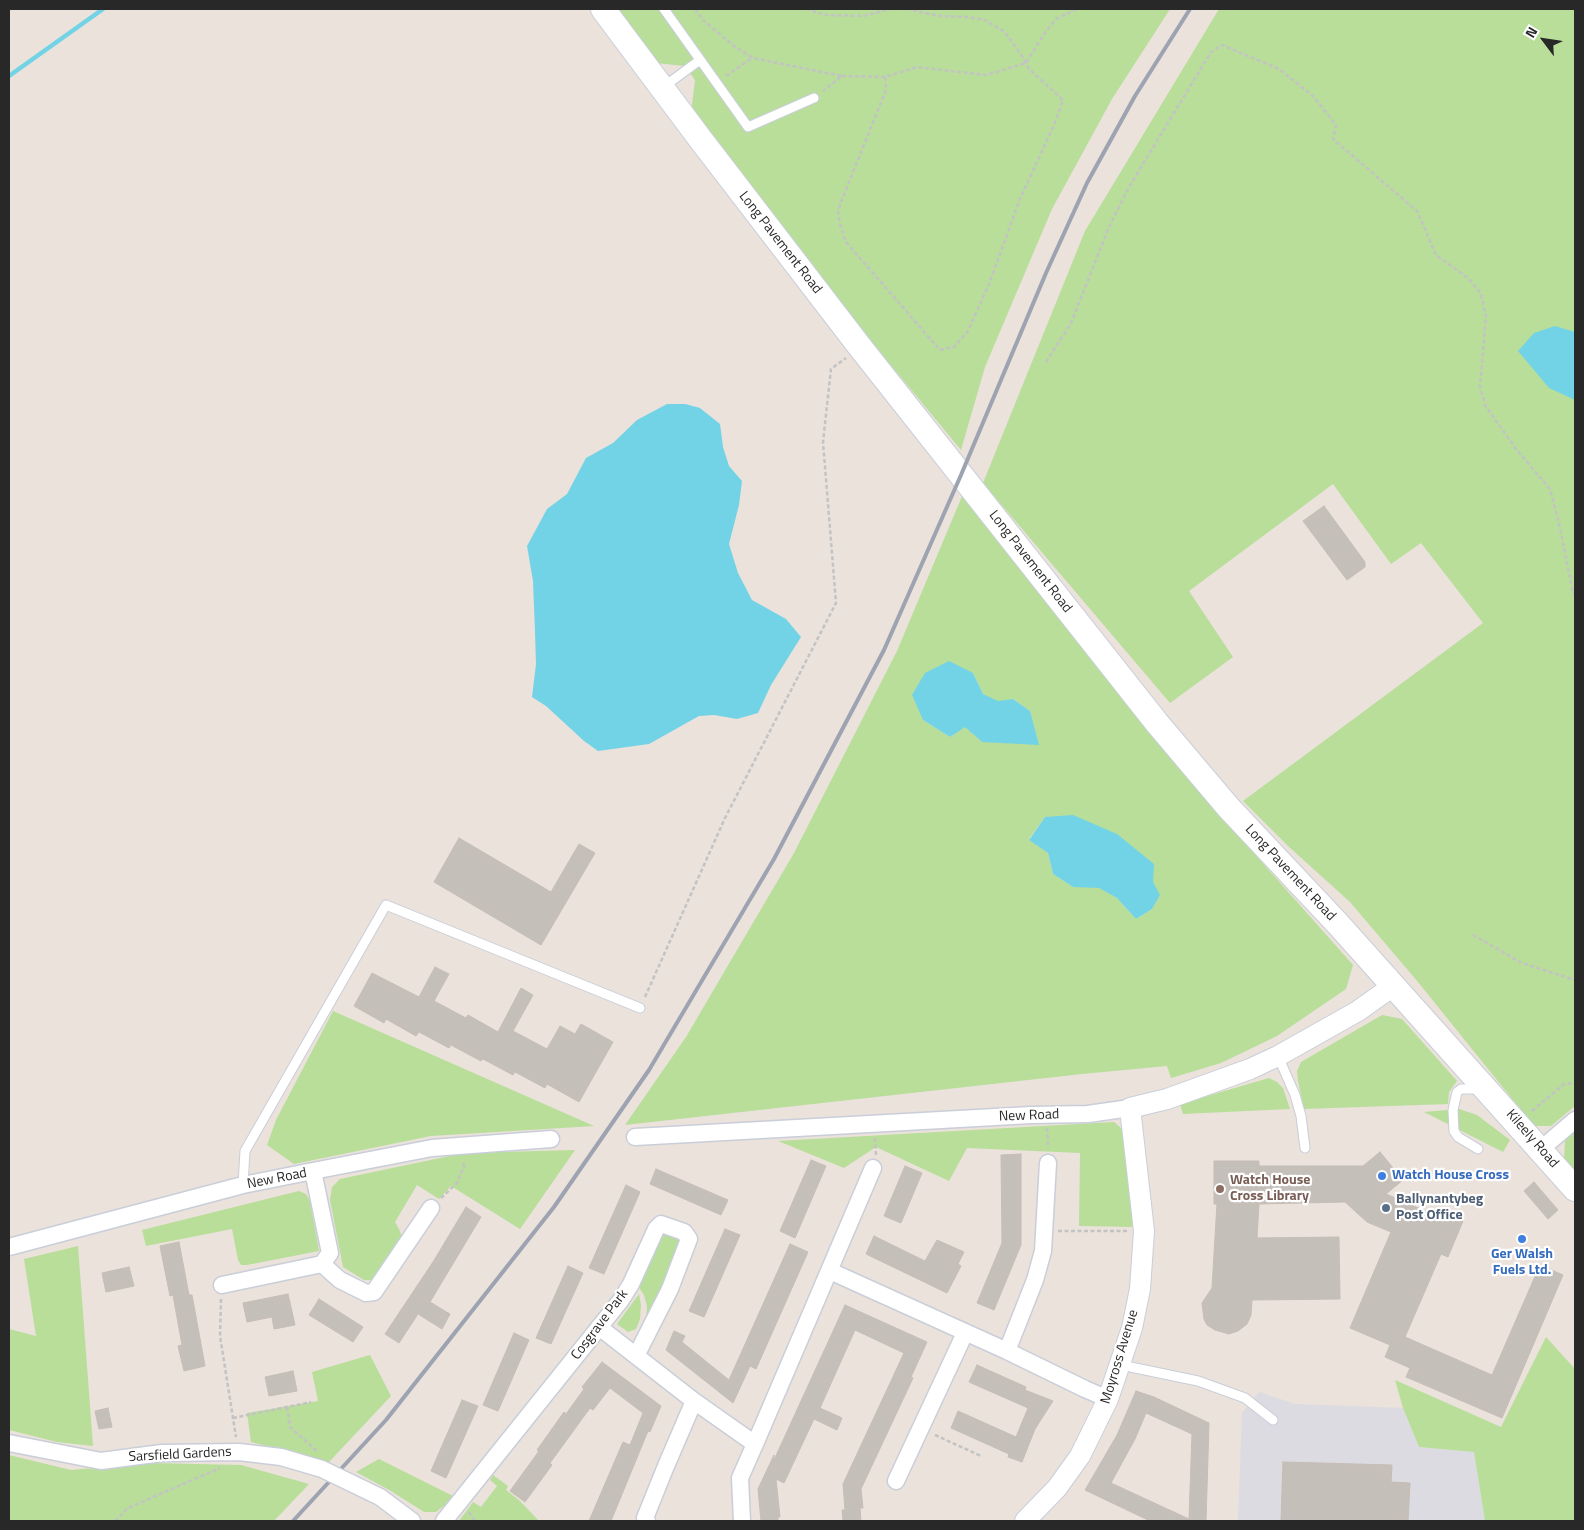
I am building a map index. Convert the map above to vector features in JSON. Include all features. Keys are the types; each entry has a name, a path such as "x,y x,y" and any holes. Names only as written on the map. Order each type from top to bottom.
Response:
{"main road":[{"name":"Long Pavement Road","path":"603,9 860,348 1157,724 1228,807 1338,924 1488,1090"},
{"name":"Kileely Road","path":"1488,1090 1575,1189"}],"street":[{"name":"New Road","path":"635,1137 1047,1114 1088,1114 1130,1108 1167,1099 1250,1069 1278,1056 1358,1011 1394,986"},
{"name":"Moyross Avenue","path":"1025,1521 1057,1488 1080,1456 1108,1399 1132,1328 1140,1289 1144,1231 1130,1108"},
{"path":"1541,1149 1575,1120"},
{"name":"New Road","path":"9,1247 243,1185 313,1171 432,1148 551,1139"},
{"path":"1007,1351 1040,1265 1043,1251 1048,1163"},
{"path":"742,1521 740,1478 873,1168"},
{"path":"222,1285 322,1264 330,1253 313,1171"},
{"path":"322,1264 340,1280 366,1293 374,1292 431,1208"},
{"name":"Cosgrave Park","path":"444,1521 621,1300 631,1284 656,1229 662,1224 684,1232 689,1239 670,1289 636,1356"},
{"path":"830,1272 1007,1351 1108,1399"},
{"path":"599,1327 694,1401 755,1444"},
{"path":"896,1481 965,1333"},
{"path":"646,1521 645,1518 694,1401"},
{"name":"Sarsfield Gardens","path":"9,1444 101,1461 162,1453 238,1452 281,1457 322,1469 380,1497 412,1521"}],"lane":[{"path":"664,9 748,127 814,98"},
{"path":"662,88 700,60"},
{"path":"243,1185 245,1151 386,906 640,1008"},
{"path":"1278,1056 1295,1095 1301,1116 1304,1148"},
{"path":"1478,1149 1458,1137 1454,1131 1454,1100 1457,1092 1462,1089 1488,1090"},
{"path":"1121,1365 1198,1381 1236,1394 1245,1398 1273,1420"}],"path":[{"path":"694,9 734,46 752,58 842,76 885,77 917,67 986,75 1026,63 1056,19 1077,9"},
{"path":"806,9 826,14 864,16 891,9"},
{"path":"885,77 886,90 841,202 838,213 840,224 846,242 940,350 954,347 968,331 989,284 1020,199 1054,125 1063,100 1029,69 1005,32 985,20 939,16 908,9"},
{"path":"1046,362 1072,323 1110,227 1129,188 1211,52 1222,45 1279,69 1314,97 1336,125 1333,139 1417,211 1436,255 1468,278 1481,294 1486,316 1480,388 1486,408 1517,450 1550,489 1575,596"},
{"path":"717,83 752,58"},
{"path":"814,98 842,76"},
{"path":"640,1008 725,818 836,603 823,442 831,369 860,348"},
{"path":"1473,935 1522,963 1575,980"},
{"path":"1518,1123 1564,1084 1575,1083"},
{"path":"1047,1114 1048,1163"},
{"path":"873,1168 876,1157 874,1124"},
{"path":"431,1208 457,1183 464,1166 460,1145"},
{"path":"1044,1231 1144,1231"},
{"path":"115,1521 128,1508 224,1466 238,1452 220,1336 222,1285"},
{"path":"233,1418 311,1402"},
{"path":"287,1407 290,1427 318,1450 322,1469"},
{"path":"920,1429 981,1456"}],"shaded area":[{"path":"1259,1392 1295,1404 1403,1408 1419,1447 1474,1452 1485,1521 1238,1521 1242,1413"}],"green space":[{"path":"618,9 1170,9 1112,99 1052,209 985,367 961,450 832,294 691,113 695,80 685,66 655,63"},
{"path":"1219,9 1575,9 1575,1106 1551,1126 1534,1126 1418,982 1350,902 1288,846 1243,801 1483,623 1421,543 1391,564 1333,484 1189,591 1233,657 1170,703 983,483 1085,231"},
{"path":"963,494 1196,788 1353,965 1346,989 1277,1036 1221,1063 1171,1078 1167,1066 625,1125 686,1037 794,853 897,651","holes":["973,673 983,694 998,702 1013,699 1030,711 1033,726 982,742 965,726 950,737 923,720","1045,817 1152,909 1136,919 1117,898 1099,887 1073,887 1053,874 1048,853 1029,839"]},
{"path":"333,1011 594,1126 431,1136 294,1164 267,1145 276,1120"},
{"path":"1382,1015 1402,1019 1457,1081 1449,1092 1448,1104 1304,1109 1297,1071 1301,1062"},
{"path":"1269,1078 1283,1088 1290,1109 1183,1114 1180,1104"},
{"path":"1459,1109 1477,1115 1510,1140 1503,1152 1424,1112"},
{"path":"1114,1122 1128,1134 1135,1198 1132,1227 1079,1226 1080,1153 967,1148 949,1181 876,1147 844,1168 778,1141"},
{"path":"1575,1130 1575,1175 1564,1161 1565,1141"},
{"path":"575,1150 520,1229 451,1186 439,1199 417,1185 395,1222 402,1237 373,1280 364,1280 343,1267 330,1200 332,1187 340,1179 464,1153"},
{"path":"299,1191 306,1194 310,1201 319,1251 241,1265 238,1260 232,1229 146,1246 142,1230"},
{"path":"662,1234 674,1237 681,1243 646,1322 647,1306 644,1295 638,1286"},
{"path":"78,1246 93,1446 57,1442 9,1430 9,1329 36,1336 24,1259"},
{"path":"639,1294 641,1305 640,1319 636,1329 628,1332 617,1324"},
{"path":"1546,1337 1575,1369 1575,1521 1485,1521 1474,1452 1419,1447 1403,1408 1395,1380 1501,1427"},
{"path":"370,1355 391,1396 329,1462 251,1442 247,1413 318,1401 312,1372"},
{"path":"9,1455 71,1470 151,1463 241,1465 309,1484 274,1521 9,1521"},
{"path":"379,1459 455,1497 436,1512 424,1512 356,1472"},
{"path":"493,1475 508,1486 506,1490 519,1500 539,1521 459,1521 473,1502 481,1507 497,1486 490,1480"}],"water":[{"path":"1555,326 1575,332 1575,400 1549,388 1518,351 1534,333"},
{"path":"667,404 685,404 700,408 720,424 723,447 729,466 742,481 739,505 729,544 738,573 752,600 786,619 801,637 771,685 758,713 737,719 714,715 699,716 649,744 598,751 584,741 546,706 532,697 536,664 535,632 533,581 527,546 547,509 567,494 586,458 613,443 637,420"},
{"path":"949,661 973,673 983,694 998,701 1013,699 1030,711 1039,745 982,742 965,727 950,737 923,720 912,695 925,673"},
{"path":"1073,815 1117,834 1154,864 1153,882 1160,895 1152,909 1136,919 1117,898 1099,888 1073,887 1053,874 1048,853 1029,840 1045,817"}],"building":[{"path":"1324,506 1365,562 1365,567 1347,580 1303,521"},
{"path":"459,838 551,892 579,844 595,853 541,945 434,882"},
{"path":"435,967 449,974 434,1001 466,1018 468,1015 498,1032 521,988 533,995 513,1031 547,1049 560,1026 575,1034 581,1024 613,1042 579,1102 547,1084 545,1088 515,1072 513,1075 451,1045 449,1048 419,1032 416,1036 386,1019 384,1023 354,1006 372,973 419,997"},
{"path":"1380,1152 1403,1180 1386,1194 1432,1214 1434,1209 1463,1221 1448,1257 1441,1254 1405,1337 1492,1375 1540,1265 1563,1275 1502,1418 1406,1377 1410,1368 1385,1357 1390,1345 1350,1328 1391,1232 1367,1222 1345,1202 1259,1204 1257,1238 1339,1237 1340,1299 1252,1300 1251,1315 1247,1324 1238,1331 1229,1334 1215,1330 1207,1325 1204,1319 1202,1303 1212,1288 1217,1204 1214,1204 1214,1161 1259,1161 1259,1166 1363,1166"},
{"path":"1021,1154 1021,1245 994,1310 977,1303 1002,1243 1001,1155"},
{"path":"811,1160 826,1166 795,1238 780,1231"},
{"path":"905,1166 922,1173 901,1223 884,1216"},
{"path":"656,1169 728,1200 721,1215 650,1184"},
{"path":"1534,1182 1558,1210 1548,1219 1524,1191"},
{"path":"626,1185 640,1192 604,1274 589,1268"},
{"path":"466,1207 481,1217 430,1302 450,1314 442,1329 418,1314 399,1343 385,1334 433,1262"},
{"path":"725,1229 740,1235 704,1317 689,1311"},
{"path":"874,1236 925,1261 937,1240 964,1252 958,1264 961,1266 947,1293 866,1254"},
{"path":"179,1242 189,1295 192,1295 205,1366 184,1371 178,1346 182,1345 173,1295 170,1296 160,1246"},
{"path":"790,1244 808,1252 756,1369 750,1366 733,1403 666,1350 674,1331 685,1336 682,1342 729,1380"},
{"path":"568,1266 583,1273 551,1344 536,1338"},
{"path":"129,1267 134,1286 106,1292 102,1273"},
{"path":"288,1294 295,1325 274,1329 272,1317 247,1322 243,1303"},
{"path":"319,1299 363,1327 353,1342 309,1315"},
{"path":"845,1305 927,1342 911,1377 913,1378 861,1489 863,1508 860,1508 861,1521 843,1521 842,1510 845,1510 843,1484 904,1353 855,1330 820,1408 842,1418 837,1430 814,1419 784,1483 776,1479 780,1517 778,1517 778,1521 761,1521 758,1489 774,1455 774,1460"},
{"path":"514,1333 529,1340 498,1411 483,1405"},
{"path":"602,1362 661,1406 650,1432 648,1431 611,1521 589,1521 623,1442 630,1445 643,1413 610,1388 593,1410 590,1408 550,1463 552,1465 525,1502 510,1491 564,1412 566,1414 584,1389 582,1387"},
{"path":"977,1365 1026,1387 1025,1390 1053,1401 1035,1429 1022,1462 1008,1457 1009,1454 951,1428 958,1411 1016,1437 1028,1408 969,1382"},
{"path":"293,1371 297,1391 269,1396 265,1377"},
{"path":"1136,1391 1154,1397 1209,1423 1206,1521 1150,1521 1085,1490 1117,1435","holes":["1146,1413 1192,1434 1189,1519 1111,1483 1135,1439"]},
{"path":"462,1400 478,1406 446,1478 431,1471"},
{"path":"108,1408 112,1427 99,1429 95,1411"},
{"path":"1283,1462 1392,1465 1391,1482 1410,1483 1408,1521 1281,1521"}],"waterway":[{"path":"9,76 103,9"}],"railway":[{"path":"293,1521 386,1420 554,1207 649,1070 774,859 884,650 961,475 1046,273 1087,183 1135,96 1190,9"}],"place":[{"name":"Watch House Cross","path":"1382,1176"},
{"name":"Watch House Cross Library","path":"1220,1189"},
{"name":"Ballynantybeg Post Office","path":"1386,1208"},
{"name":"Ger Walsh Fuels Ltd.","path":"1522,1239"}]}
